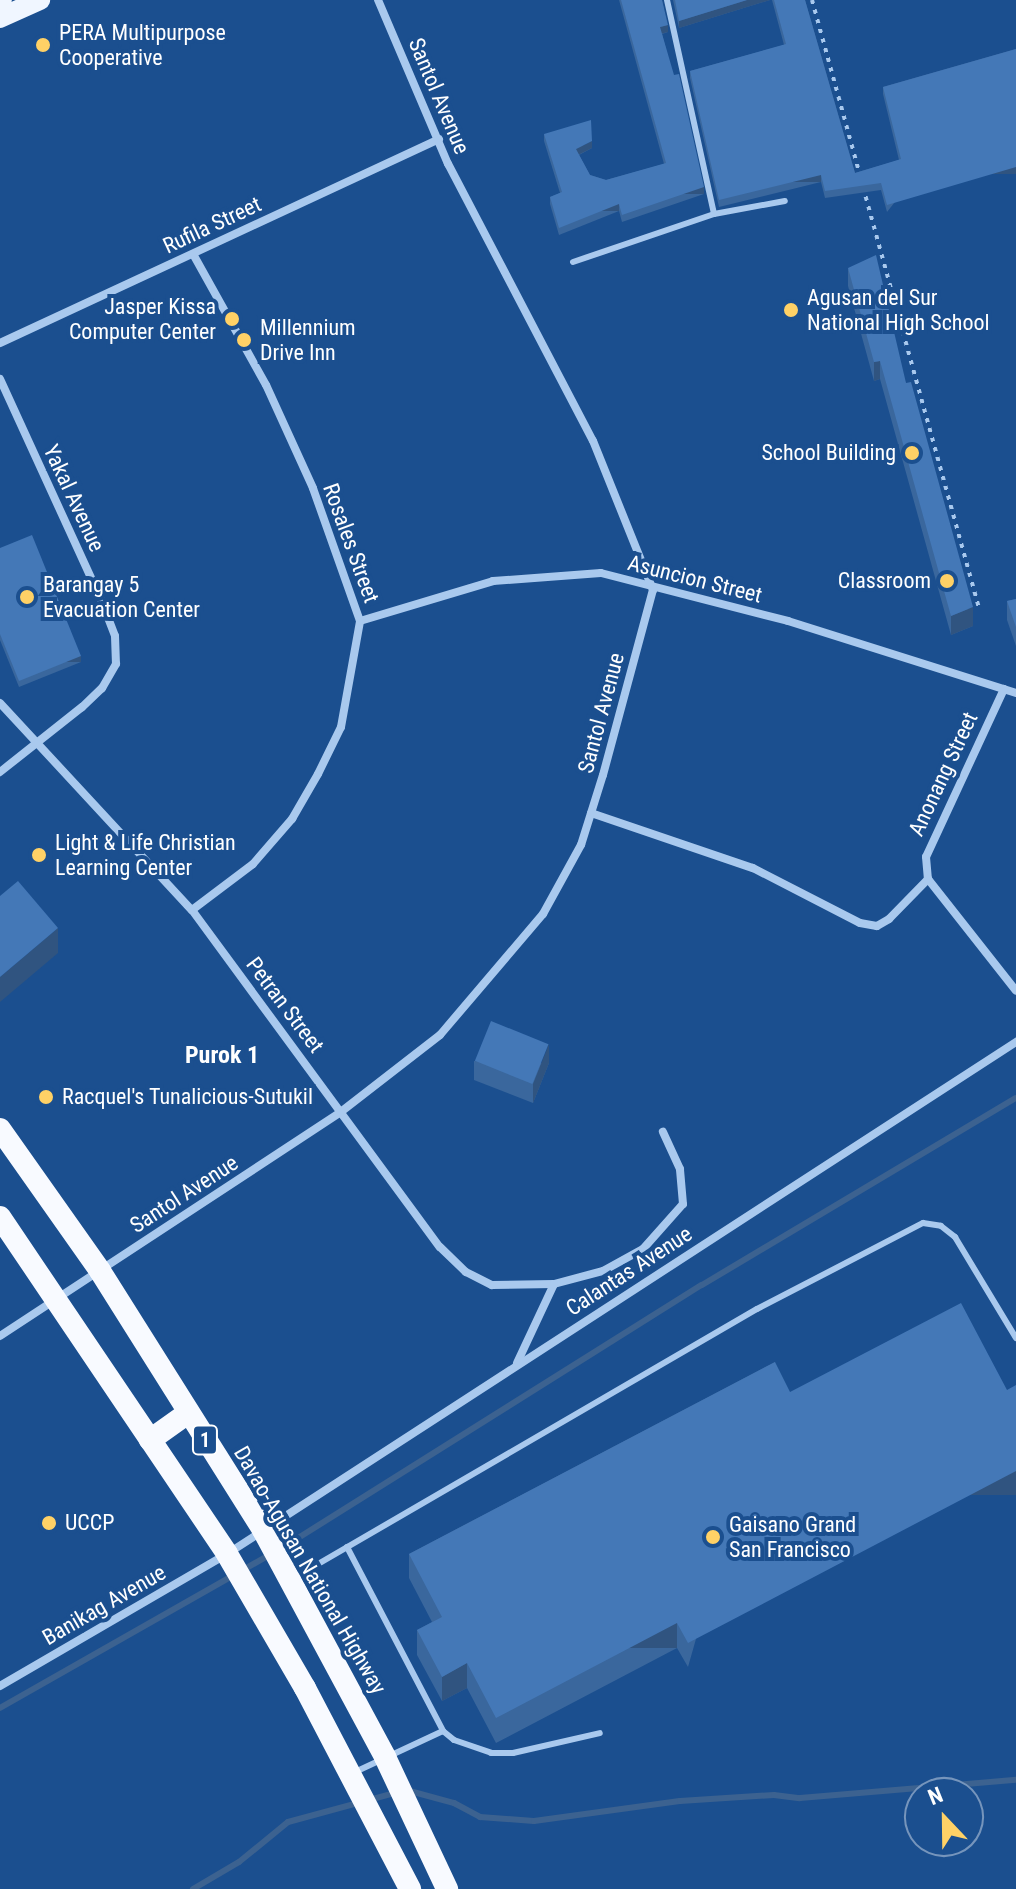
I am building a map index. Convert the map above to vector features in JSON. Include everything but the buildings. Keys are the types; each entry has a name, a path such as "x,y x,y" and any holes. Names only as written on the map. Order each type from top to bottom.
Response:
{"highway":[{"name":"Davao-Agusan National Highway","path":"0,1129 100,1271 263,1530 387,1761 447,1889"},
{"name":"1","path":"0,1217 227,1554 353,1777 410,1889"},
{"path":"150,1440 188,1413"}],"main road":[{"path":"0,18 32,2"}],"street":[{"name":"Santol Avenue","path":"0,1336 342,1111 440,1035 534,925 581,845 591,813 653,590 593,441 439,139 378,0"},
{"name":"Rufila Street","path":"0,343 439,139"},
{"name":"Rosales Street","path":"192,910 253,864 292,819 341,727 360,621 323,514 266,385 193,254"},
{"name":"Yakal Avenue","path":"0,379 115,636 116,664 102,688 0,772"},
{"name":"Asuncion Street","path":"360,621 493,581 548,574 601,573 653,590 788,621 1016,693"},
{"name":"Anonang Street","path":"928,879 926,857 933,834 1004,689"},
{"name":"Petran Street","path":"0,703 192,910 440,1247 466,1272 492,1285 554,1284 621,1262 661,1235 677,1216 685,1191 663,1132"},
{"path":"591,813 753,868 860,923 877,926 889,919 928,879 1016,991"},
{"name":"Calantas Avenue","path":"263,1530 1016,1042"},
{"path":"515,1366 554,1284"},
{"name":"Banikag Avenue","path":"0,1686 263,1530"}],"lane":[{"path":"667,0 714,214"},
{"path":"573,262 714,214 785,201"},
{"path":"291,1580 757,1309 923,1223 941,1226 955,1237 1016,1338"},
{"path":"347,1547 443,1731 470,1747 513,1753 600,1733"},
{"path":"353,1777 443,1731"}],"path":[{"path":"812,0 979,609"}],"waterway":[{"path":"279,1550 702,1285 1016,1098"},
{"path":"0,1708 269,1555"},
{"path":"406,1790 454,1803 480,1817 534,1821 680,1801 774,1795 800,1798 1016,1780"},
{"path":"193,1889 239,1862 288,1822 395,1793"}],"place":[{"name":"PERA Multipurpose Cooperative","path":"43,45"},
{"name":"Agusan del Sur National High School","path":"791,310"},
{"name":"Jasper Kissa Computer Center","path":"232,319"},
{"name":"Millennium Drive Inn","path":"244,340"},
{"name":"School Building","path":"912,453"},
{"name":"Classroom","path":"947,581"},
{"name":"Barangay 5 Evacuation Center","path":"27,597"},
{"name":"Light & Life Christian Learning Center","path":"39,855"},
{"name":"Racquel's Tunalicious-Sutukil","path":"46,1097"},
{"name":"UCCP","path":"49,1523"},
{"name":"Gaisano Grand San Francisco","path":"713,1537"}],"district":[{"name":"Purok 1","path":"222,1056"}]}
